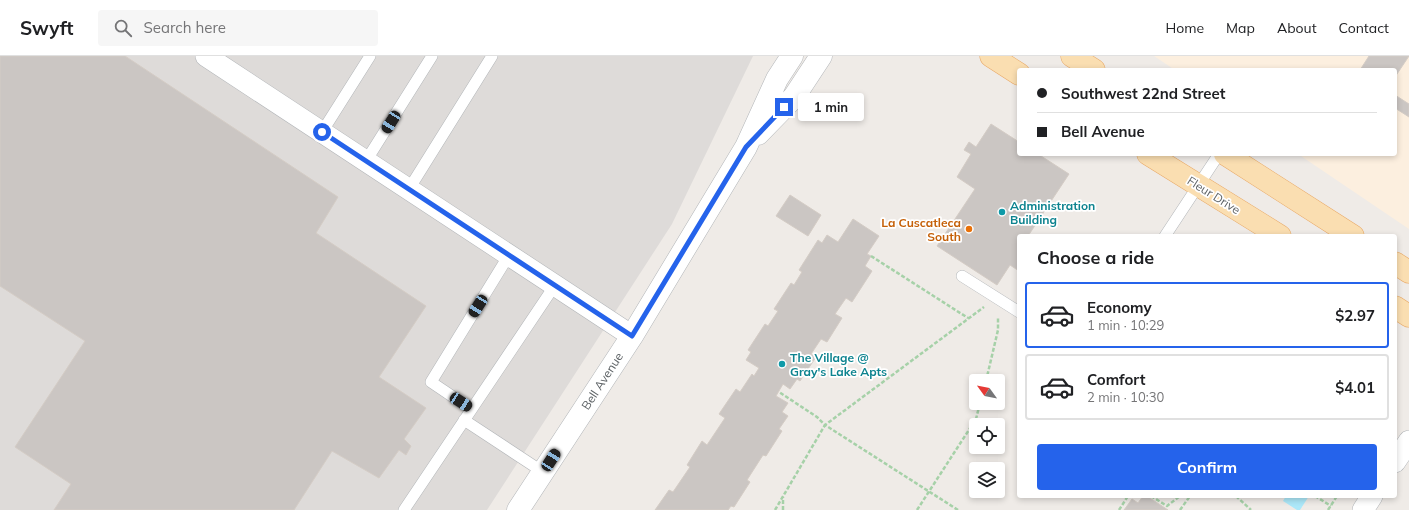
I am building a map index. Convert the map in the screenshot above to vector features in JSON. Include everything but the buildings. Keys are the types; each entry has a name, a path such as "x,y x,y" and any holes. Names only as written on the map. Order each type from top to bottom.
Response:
{"main road":[{"path":"991,56 1017,73"},
{"path":"1072,56 1091,68"},
{"name":"Fleur Drive","path":"1151,156 1277,234"},
{"path":"1228,156 1350,234"},
{"path":"1397,264 1409,272"},
{"path":"1397,308 1409,316"}],"street":[{"path":"206,56 632,336"},
{"name":"Bell Avenue","path":"518,510 632,336 746,147 778,79 792,56"},
{"name":"Bell Avenue","path":"746,147 794,97 821,56"},
{"path":"1397,459 1409,441"},
{"path":"1363,510 1371,498"}],"lane":[{"path":"322,132 370,56"},
{"path":"366,161 432,56"},
{"path":"409,189 492,56"},
{"path":"1166,234 1218,156"},
{"path":"471,409 430,382 509,255"},
{"path":"962,276 1017,311"},
{"path":"404,510 555,285"},
{"path":"464,420 543,472"}],"path":[{"path":"871,256 968,318"},
{"path":"775,510 825,425 997,298"},
{"path":"988,374 998,330 997,298"},
{"path":"778,392 817,417 825,425 958,510"},
{"path":"917,510 976,420 978,410"},
{"path":"783,495 783,510"},
{"path":"1119,510 1127,498"},
{"path":"1154,498 1167,506 1177,498"},
{"path":"1180,510 1189,498"},
{"path":"1238,498 1251,510"},
{"path":"1319,498 1330,506"},
{"path":"1328,510 1336,498"}],"shaded area":[{"path":"0,56 753,56 672,224 487,510 0,510"},
{"path":"1154,56 1409,56 1409,229 1301,156 1397,156 1397,68 1172,68"}],"water":[{"path":"1285,498 1308,498 1300,510 1297,510 1283,501"}],"place":[{"name":"Administration Building","path":"1002,212"},
{"name":"La Cuscatleca South","path":"969,229"},
{"name":"The Village @ Gray's Lake Apts","path":"782,364"}],"route":[{"path":"322,132 632,336 746,147 784,107"}]}
